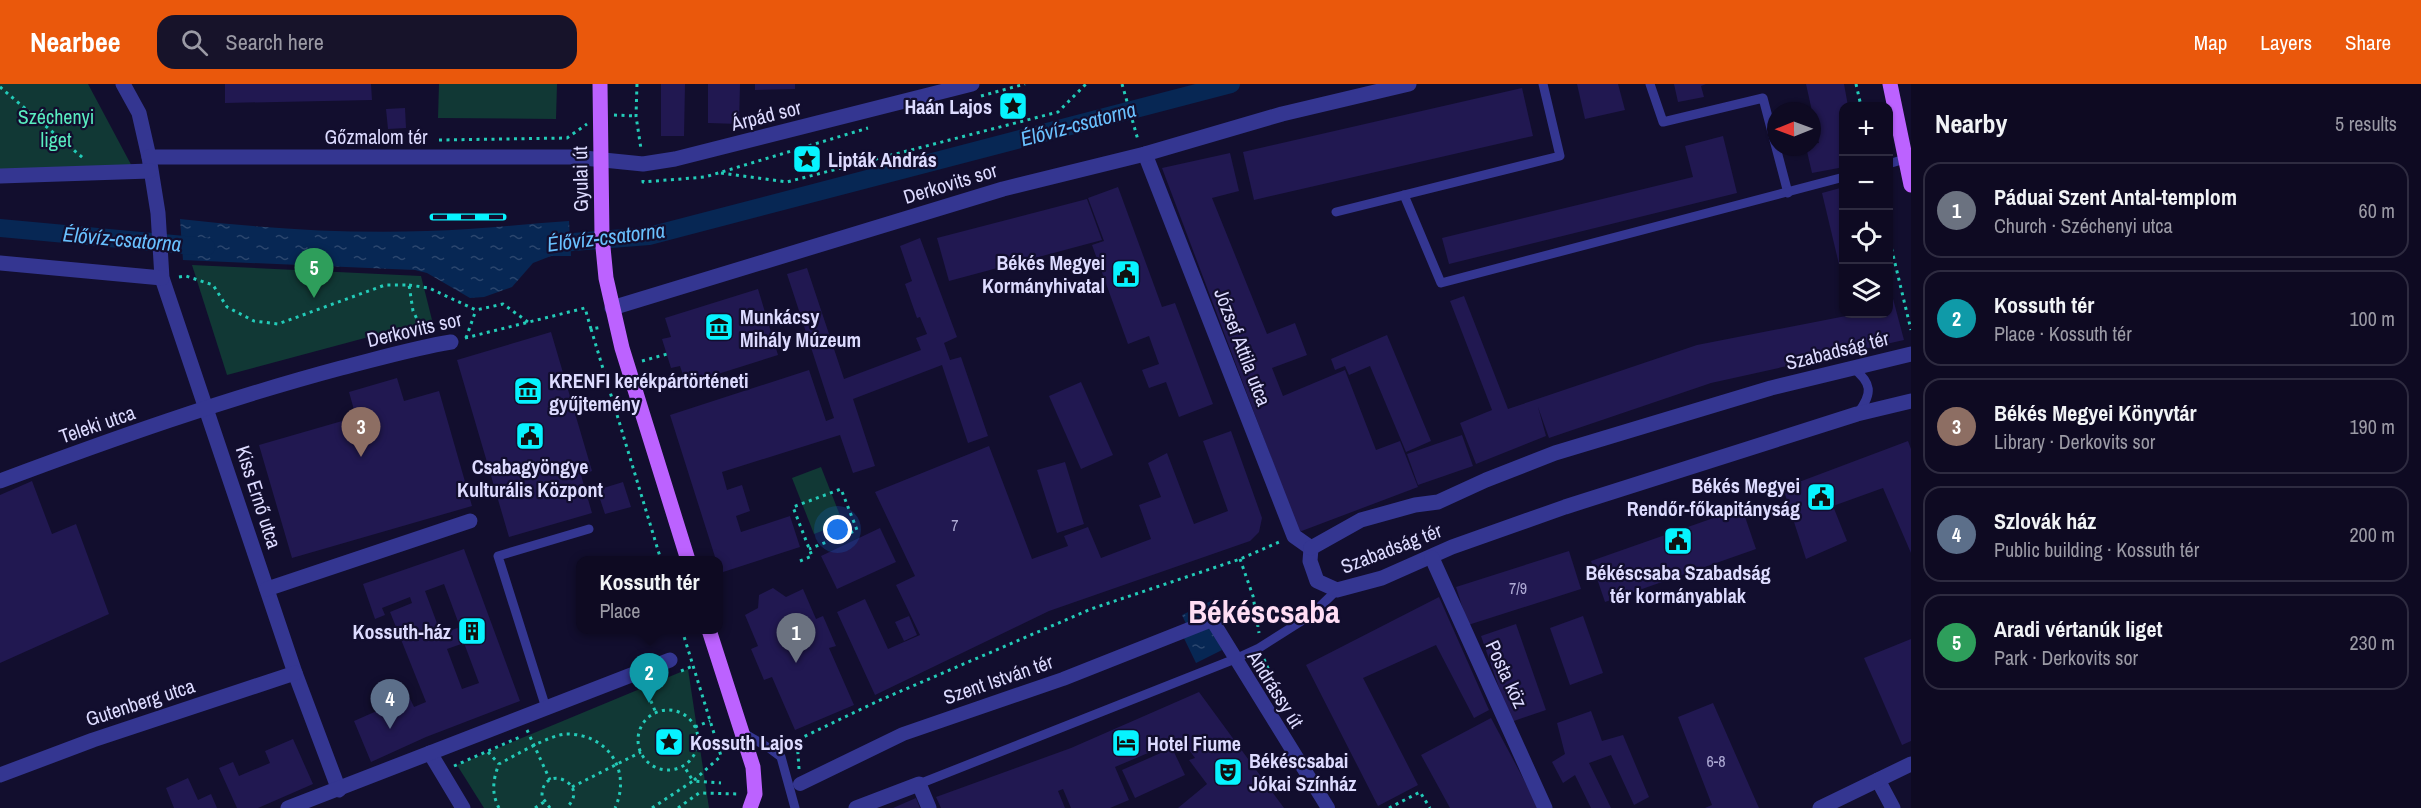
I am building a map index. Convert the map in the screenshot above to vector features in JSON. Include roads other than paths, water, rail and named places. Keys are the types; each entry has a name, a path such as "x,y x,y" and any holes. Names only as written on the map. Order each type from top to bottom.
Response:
{"main road":[{"name":"Gyulai út","path":"600,84 602,237 606,278 627,365 686,556"},
{"path":"1890,84 1911,185"},
{"path":"710,634 753,767 755,794 750,808"}],"street":[{"name":"Kiss Ernő utca","path":"123,84 139,113 150,164 158,213 162,278 208,407 295,673 339,790"},
{"name":"Derkovits sor","path":"612,308 1003,189 1142,155 1282,114 1409,84"},
{"name":"Árpád sor","path":"602,160 643,164 686,156 976,90"},
{"name":"József Attila utca","path":"1142,155 1294,536 1311,548"},
{"name":"Gőzmalom tér","path":"0,176 150,164 574,157 602,160"},
{"path":"0,263 162,278"},
{"name":"Derkovits sor","path":"208,407 298,380 430,345 459,340"},
{"name":"Szabadság tér","path":"1911,354 1770,388 1555,453 1438,502 1414,505 1361,520 1311,548 1310,561 1317,581 1337,590 1382,578 1432,558 1452,547 1565,507 1857,414 1911,402"},
{"name":"Teleki utca","path":"0,481 208,407"},
{"path":"267,589 470,521"},
{"name":"Posta köz","path":"1432,558 1545,808"},
{"name":"Andrássy út","path":"1212,620 1328,808"},
{"name":"Szent István tér","path":"800,784 903,734 1063,679 1212,620"},
{"path":"288,808 670,660"},
{"name":"Gutenberg utca","path":"0,775 93,740 295,673"},
{"path":"430,753 463,808"},
{"path":"1820,808 1911,764"},
{"path":"1878,780 1893,808"},
{"path":"856,808 919,784 929,808"}],"lane":[{"path":"1336,212 1560,156 1543,84"},
{"path":"1650,84 1663,122 1763,98 1788,193"},
{"path":"1893,163 1905,159"},
{"path":"1404,195 1441,283 1839,178"},
{"path":"1853,368 1864,377 1869,388 1867,401 1857,414"},
{"path":"546,708 498,556 589,529"},
{"path":"919,784 1235,660 1259,648 1311,615 1337,590"},
{"path":"742,732 781,757 795,808"}],"water":[{"path":"180,219 273,228 365,232 445,230 569,221 571,256 551,256 533,263 512,287 484,297 470,298 427,273 415,270 183,260"},
{"path":"1213,600 1224,623 1212,629 1222,650 1196,663 1181,632 1188,628 1182,615"}],"waterway":[{"name":"Élővíz-csatorna","path":"548,244 649,236 1231,84"},
{"name":"Élővíz-csatorna","path":"0,228 206,247"}],"railway":[{"path":"433,217 503,217"}],"place":[{"name":"Haán Lajos","path":"1013,106"},
{"name":"Lipták András","path":"807,159"},
{"name":"Békés Megyei Kormányhivatal","path":"1126,274"},
{"name":"Aradi vértanúk liget","path":"314,298"},
{"name":"Munkácsy Mihály Múzeum","path":"719,327"},
{"name":"KRENFI kerékpártörténeti gyűjtemény","path":"528,391"},
{"name":"Csabagyöngye Kulturális Központ","path":"530,436"},
{"name":"Békés Megyei Könyvtár","path":"361,457"},
{"name":"Békés Megyei Rendőr-főkapitányság","path":"1821,497"},
{"name":"Békéscsaba Szabadság tér kormányablak","path":"1678,541"},
{"name":"Kossuth-ház","path":"472,631"},
{"name":"Páduai Szent Antal-templom","path":"796,663"},
{"name":"Kossuth tér","path":"649,703"},
{"name":"Szlovák ház","path":"390,729"},
{"name":"Kossuth Lajos","path":"669,742"},
{"name":"Hotel Fiume","path":"1126,743"},
{"name":"Békéscsabai Jókai Színház","path":"1228,772"}],"district":[{"name":"Békéscsaba","path":"1264,611"}],"park label":[{"name":"Széchenyi liget","path":"56,128"}]}
